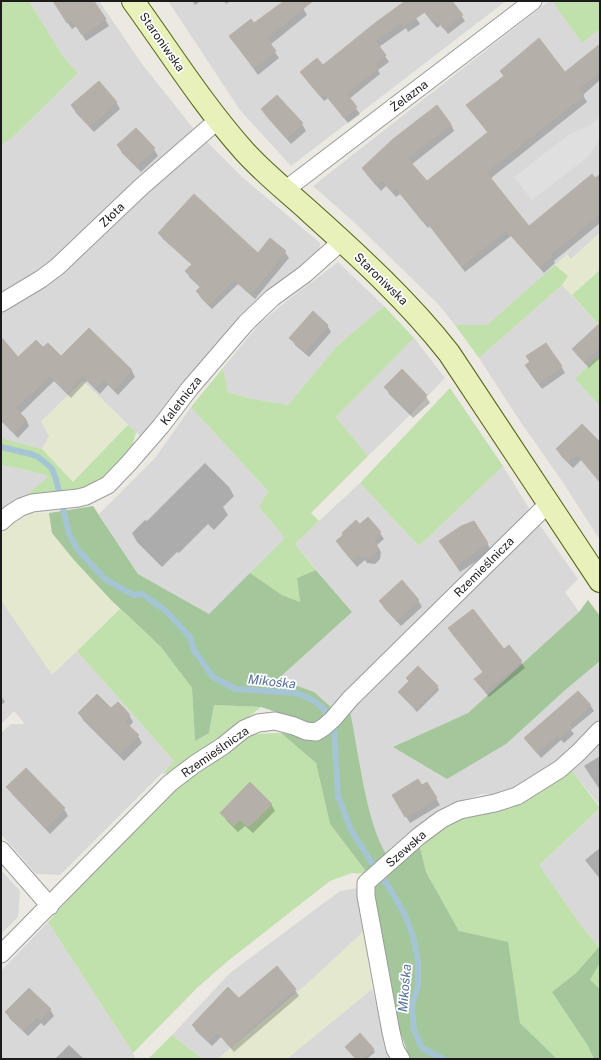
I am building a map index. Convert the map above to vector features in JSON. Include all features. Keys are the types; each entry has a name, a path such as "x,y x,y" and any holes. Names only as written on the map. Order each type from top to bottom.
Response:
{"street":[{"name":"Staroniwska","path":"134,1 218,120 246,153 342,241 395,292 428,327 453,359 600,581"},
{"name":"Żelazna","path":"285,190 533,1"},
{"name":"Złota","path":"1,303 58,267 141,187 218,120"},
{"name":"Kaletnicza","path":"1,522 21,507 32,503 60,501 86,496 108,485 138,453 190,388 246,323 272,298 305,274 342,241"},
{"name":"Rzemieślnicza","path":"1,954 170,783 195,764 223,746 244,729 258,723 275,721 306,731 316,732 329,723 350,699 548,503"},
{"name":"Szewska","path":"401,1059 395,1049 391,1032 366,896 366,883 419,836 442,819 460,810 495,803 517,796 560,769 600,730"},
{"path":"1,850 50,906"}],"shaded area":[{"path":"29,1 99,1 142,64 193,128 241,176 320,243 319,254 171,400 141,437 83,381 42,449 1,438 1,145 12,138 78,73 64,58"},
{"path":"168,1 506,1 291,166 240,110"},
{"path":"549,1 552,1 582,43 600,29 600,233 571,259 567,255 486,326 455,325 439,305 356,224 313,186"},
{"path":"600,117 600,139 589,156 532,200 514,177 571,133 589,126"},
{"path":"338,262 384,306 337,346 288,405 248,398 228,392 223,368 259,324"},
{"path":"562,285 600,326 600,354 575,379 600,406 600,540 479,358"},
{"path":"414,338 445,378 368,456 336,417"},
{"path":"191,407 268,491 259,507 286,539 209,614 138,574 99,514 155,458"},
{"path":"1,465 49,476 1,517"},
{"path":"503,466 530,510 331,707 314,692 277,679 352,612 295,544 319,521 360,483 419,546"},
{"path":"539,524 578,579 565,592 579,612 468,713 394,747 564,691 600,661 600,719 573,750 534,780 500,795 482,794 448,805 412,830 387,856 380,844 371,821 350,711 393,663"},
{"path":"1,600 52,674 77,651 174,761 60,875 36,874 1,834 1,733 11,724 25,724 14,711 1,724"},
{"path":"600,739 600,806 570,768"},
{"path":"600,808 600,948 580,924 539,865"},
{"path":"1,870 20,891 18,917 1,934"},
{"path":"358,888 364,931 308,983 218,1059 202,1059 172,1035 230,973 340,891"},
{"path":"48,922 136,1059 1,1059 1,971"},
{"path":"372,989 393,1059 287,1059 290,1056"}],"green space":[{"path":"1,1 29,1 64,58 78,73 12,138 1,145"},
{"path":"552,1 600,1 600,29 582,43"},
{"path":"600,233 600,270 572,295 562,285 568,276 555,265 567,254 571,259"},
{"path":"555,265 568,276 562,285 479,358 455,325 487,325"},
{"path":"600,270 600,326 572,295"},
{"path":"384,306 414,338 336,417 368,456 311,513 319,521 295,544 316,570 297,578 300,602 282,595 250,573 285,538 259,507 268,491 191,407 223,368 228,392 248,398 288,405 337,346"},
{"path":"600,354 600,406 575,379"},
{"path":"83,381 128,425 73,482 42,449 49,436 41,421"},
{"path":"450,388 503,466 419,546 360,483"},
{"path":"128,425 136,432 132,447 104,478 77,493 22,499 49,476 1,465 1,438 42,449 73,482"},
{"path":"93,506 138,574 209,614 250,573 282,595 300,602 297,578 316,570 352,612 278,679 314,692 331,707 319,723 309,723 261,707 214,705 209,733 195,741 192,688 161,647 111,600 74,560 52,533 49,513"},
{"path":"32,513 49,513 52,533 74,560 120,609 52,675 1,600 1,534 14,519"},
{"path":"588,600 600,616 600,661 564,691 506,744 447,779 393,747 468,713 579,612"},
{"path":"120,609 161,647 192,688 195,741 209,733 214,705 261,707 232,730 172,772 162,774 174,761 77,651"},
{"path":"350,711 370,814 375,831 387,856 368,874 330,824 316,763 281,733 319,739"},
{"path":"281,733 316,763 330,824 368,874 352,873 330,881 229,960 198,987 133,1053 48,922 77,889 180,782 251,734"},
{"path":"570,768 600,808 539,865 580,924 599,947 576,973 552,992 588,1046 594,1059 557,1059 520,1023 515,991 459,931 426,872 419,843 448,818"},
{"path":"419,843 426,872 459,931 508,942 520,1023 557,1059 410,1059 395,1017 373,885"},
{"path":"364,931 372,989 287,1059 218,1059 308,983"},
{"path":"599,947 600,963 590,980 600,989 600,1059 594,1059 588,1046 552,992 576,973"},
{"path":"600,963 600,989 590,980"},
{"path":"172,1035 202,1059 148,1059"}],"building":[{"path":"53,1 94,1 106,19 82,35 72,20 67,23"},
{"path":"284,1 313,1 266,38 276,51 254,68 229,36 251,19 254,23"},
{"path":"405,1 452,1 463,15 444,29 437,20 433,23 425,12 404,26 401,22 375,41 386,55 375,64 378,68 346,93 357,107 344,118 324,93 320,96 300,72 317,58 323,65"},
{"path":"539,38 565,72 600,44 600,71 579,88 584,95 486,172 529,226 592,174 600,184 600,213 551,254 552,255 539,267 506,230 461,266 425,220 423,222 396,188 392,191 382,180 376,185 362,168 393,139 437,105 451,124 407,158 427,181 488,132 466,105 504,76 500,71"},
{"path":"99,81 117,102 89,126 71,105"},
{"path":"277,95 303,123 286,138 261,109"},
{"path":"136,128 155,148 136,166 117,145"},
{"path":"194,194 258,253 270,238 286,251 251,293 234,279 209,304 196,291 201,286 185,271 192,264 158,233"},
{"path":"313,311 328,325 305,351 289,338"},
{"path":"600,323 600,347 584,362 572,349"},
{"path":"89,328 132,370 114,389 104,379 95,388 83,375 67,392 50,375 15,408 26,419 14,432 2,421 1,422 1,337 18,357 36,340 43,347 48,343 61,356"},
{"path":"546,343 562,366 538,383 525,365 530,362 526,356"},
{"path":"402,369 427,395 409,412 384,387"},
{"path":"582,424 600,442 600,482 577,454 568,462 556,449"},
{"path":"368,517 381,532 373,539 377,544 376,552 371,557 362,556 360,554 353,560 336,541 356,520 360,524"},
{"path":"474,521 488,543 456,565 439,541 461,526"},
{"path":"402,580 419,600 397,620 379,601"},
{"path":"473,609 504,649 509,645 522,661 485,691 474,679 483,672 448,628"},
{"path":"418,666 438,686 415,709 398,692 409,681 406,678"},
{"path":"578,691 591,705 568,725 571,728 560,738 558,735 537,753 524,738"},
{"path":"97,694 111,708 118,702 130,715 124,721 139,735 120,754 78,713"},
{"path":"26,768 65,808 46,827 6,787"},
{"path":"418,779 422,785 427,782 437,798 405,817 392,795"},
{"path":"250,782 272,804 248,827 240,819 234,826 220,813"},
{"path":"277,966 296,989 230,1047 217,1032 208,1041 192,1025 228,987 239,998"},
{"path":"29,988 51,1009 40,1019 37,1016 23,1030 5,1012"},
{"path":"360,1033 374,1049 362,1059 356,1059 345,1047"}],"waterway":[{"name":"Mikośka","path":"1,447 38,457 52,469 56,479 69,534 78,550 105,579 133,595 142,594 165,610 190,637 194,650 213,677 236,689 296,693 311,699 323,708 334,729 338,796 351,830 384,879 404,913 413,936 418,961 418,985 412,1006 414,1030 422,1048 443,1059"}]}
